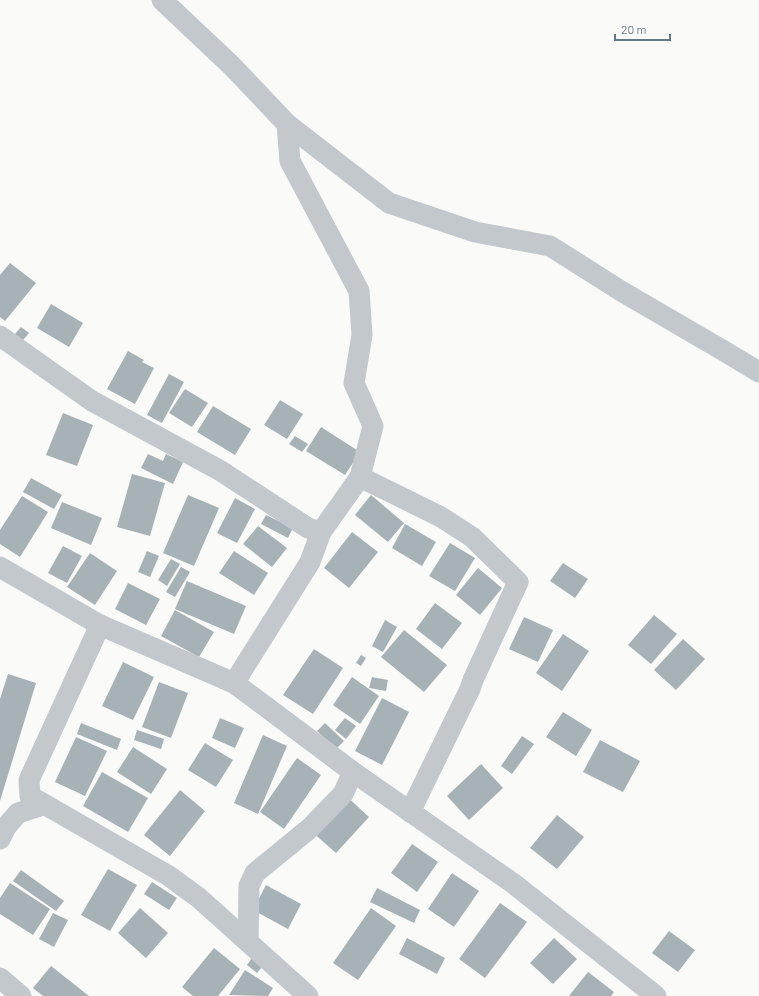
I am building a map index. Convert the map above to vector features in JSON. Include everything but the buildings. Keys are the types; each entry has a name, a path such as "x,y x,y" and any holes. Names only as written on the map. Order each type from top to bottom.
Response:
{"street":[{"path":"162,0 232,66 287,124 389,203 475,232 550,246 621,291 759,372"},
{"path":"234,684 310,562 321,532 360,477 373,426 354,383 362,335 358,291 290,161 287,124"},
{"path":"0,336 92,401 221,471 308,528 321,532"},
{"path":"360,477 441,517 472,537 518,582 470,689 410,812"},
{"path":"0,567 100,625 234,684 353,772 514,884 656,996"},
{"path":"100,625 29,780 30,796 169,876 200,898 306,996"},
{"path":"248,942 249,886 255,873 309,829 343,794 353,772"},
{"path":"0,839 6,827 18,813 44,805"},
{"path":"0,978 21,996"}]}
